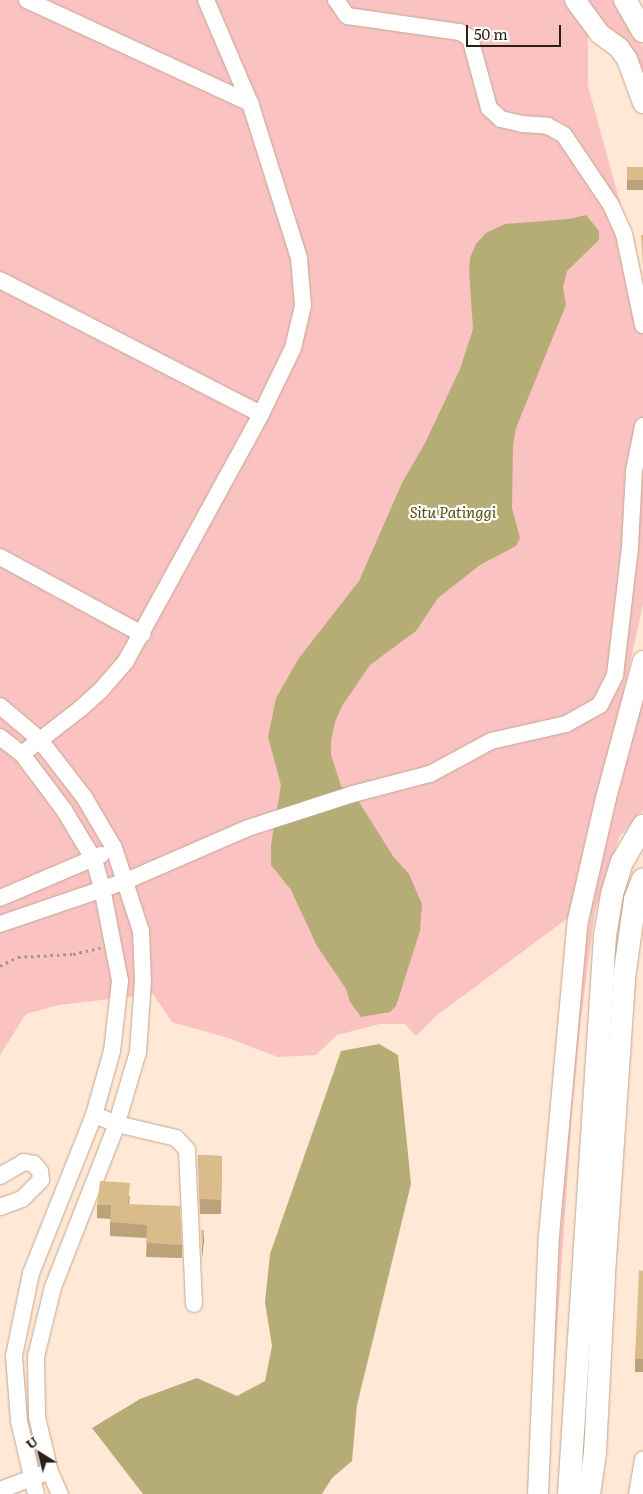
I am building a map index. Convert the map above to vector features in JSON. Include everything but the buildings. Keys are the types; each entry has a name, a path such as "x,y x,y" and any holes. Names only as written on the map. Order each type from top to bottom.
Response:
{"highway":[{"path":"625,0 643,31"},
{"path":"569,1494 605,936 612,894 622,862 643,826"},
{"path":"589,1494 595,1453 604,1274 624,978 635,900 643,880"}],"main road":[{"path":"575,0 600,34 619,48 627,59 643,103"},
{"path":"538,1494 549,1226 578,920 606,798 643,661"}],"street":[{"path":"27,0 250,103"},
{"path":"22,754 80,709 101,690 126,661 261,414 293,348 303,306 299,258 250,103 206,0"},
{"path":"336,0 347,16 460,32 470,38 489,108 501,119 522,124 548,126 564,135 611,205 624,234 643,324"},
{"path":"0,280 261,414"},
{"path":"0,924 126,881 248,828 353,794 430,774 491,741 566,724 600,705 615,675 630,547 634,471 643,426"},
{"path":"0,557 142,634"},
{"path":"0,706 39,739 84,796 114,848 141,931 143,980 138,1052 117,1124 53,1287 36,1357 37,1417 50,1472 60,1494"},
{"path":"0,737 22,754 64,810 94,860 102,888 120,981 112,1051 94,1115 31,1273 14,1356 19,1421 33,1486"},
{"path":"0,898 94,860 114,848"},
{"path":"94,1115 117,1124 176,1138 187,1150 194,1304"},
{"path":"0,1176 24,1162 34,1164 40,1171 41,1180 22,1200 0,1207"},
{"path":"637,1494 643,1460"},
{"path":"0,1490 33,1486 50,1472"}],"path":[{"path":"0,966 18,957 73,954 114,944"}],"shaded area":[{"path":"0,0 565,0 588,34 588,86 643,286 643,604 603,786 568,918 436,1016 416,1036 405,1024 380,1024 337,1035 316,1055 278,1057 228,1038 172,1022 153,994 59,1005 26,1014 0,1055"},
{"path":"583,0 614,0 643,47 643,83 598,25"},
{"path":"643,693 643,810 620,836 595,911 581,1018 572,1112 546,1492 566,1109 575,1017 600,848"}],"water":[{"name":"Situ Patinggi","path":"586,215 599,231 599,240 567,271 563,287 566,305 516,428 513,446 512,508 520,538 516,546 480,565 438,598 416,631 370,665 342,706 335,722 331,741 331,755 341,786 359,802 393,856 409,874 422,904 420,931 396,1006 390,1012 361,1017 350,1002 346,989 317,946 291,890 271,865 271,845 281,785 268,737 276,698 299,658 359,581 402,483 425,443 460,369 473,329 469,270 470,258 476,244 486,233 505,224 569,219"},
{"path":"379,1044 398,1055 411,1184 357,1405 352,1461 332,1478 322,1494 143,1494 92,1428 140,1399 197,1378 237,1396 265,1381 272,1346 265,1302 270,1254 341,1051"}]}
